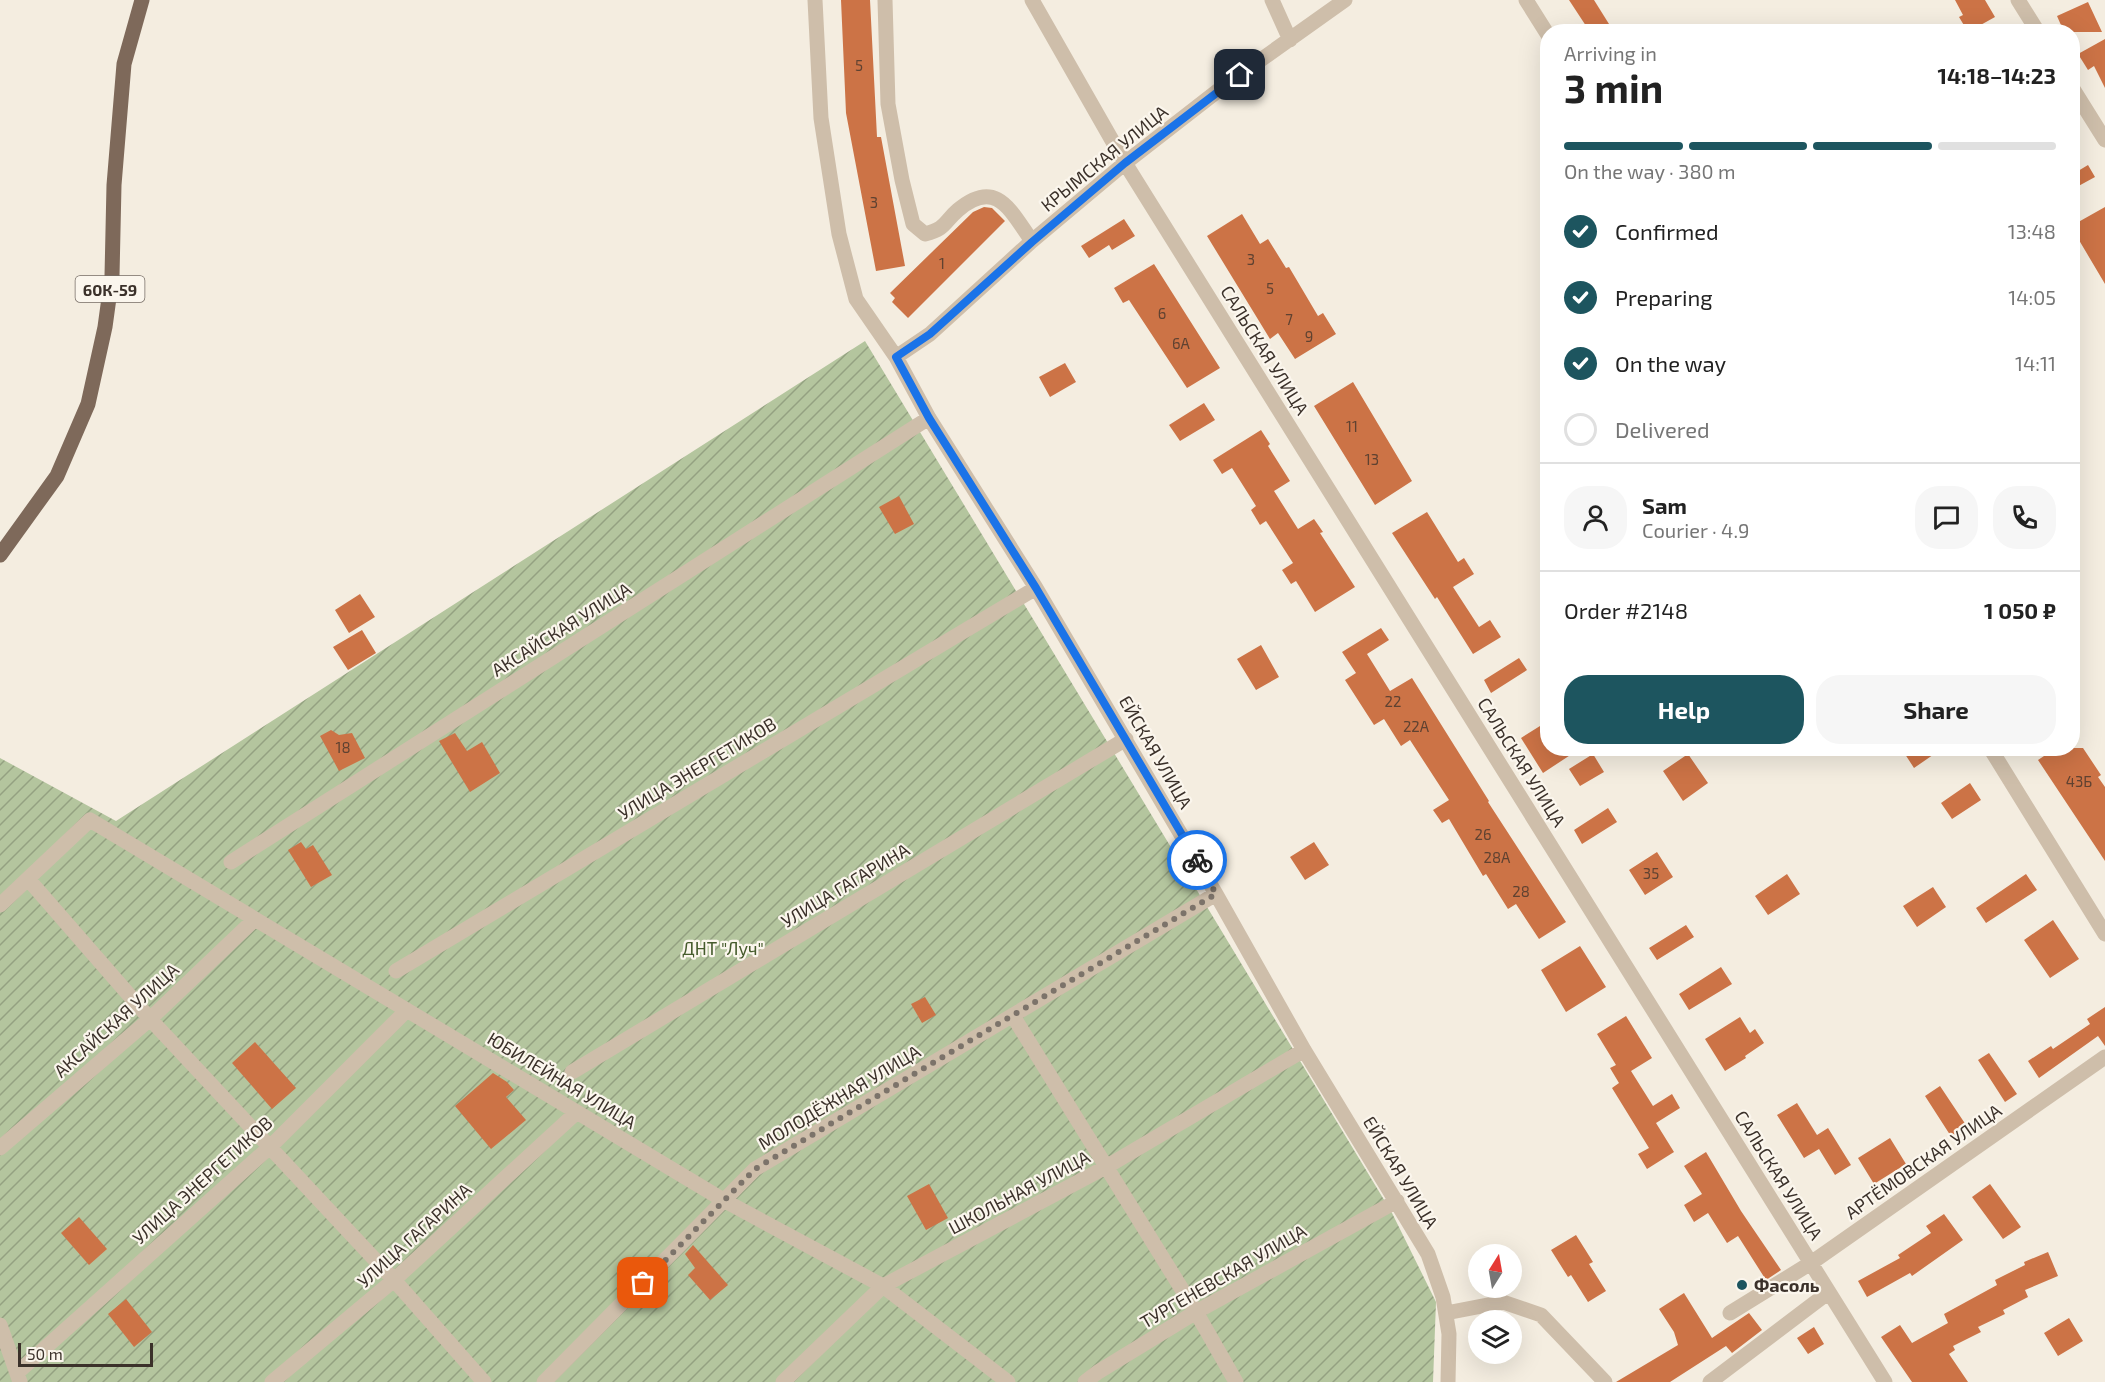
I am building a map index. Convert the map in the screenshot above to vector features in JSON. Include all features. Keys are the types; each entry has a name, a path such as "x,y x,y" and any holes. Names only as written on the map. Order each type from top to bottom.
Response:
{"main road":[{"name":"60К-59","path":"0,555 57,476 88,404 105,327 112,276 114,185 124,64 142,0"}],"street":[{"name":"ЕЙСКАЯ УЛИЦА","path":"815,0 821,118 839,234 856,299 896,357 929,418 1036,588 1216,894 1304,1050 1398,1201 1428,1254 1446,1313 1449,1334 1448,1382"},
{"path":"885,0 888,104 913,224 925,234 939,230 958,210 976,198 995,197 1004,202 1032,242"},
{"name":"САЛЬСКАЯ УЛИЦА","path":"1032,0 1122,158 1885,1382"},
{"path":"1272,0 1290,40"},
{"name":"КРЫМСКАЯ УЛИЦА","path":"896,357 930,334 1122,158 1345,0"},
{"path":"1526,0 1541,24"},
{"path":"2018,0 2033,24"},
{"path":"2080,100 2105,141"},
{"name":"АКСАЙСКАЯ УЛИЦА","path":"231,862 929,418"},
{"name":"УЛИЦА ЭНЕРГЕТИКОВ","path":"396,971 1036,588"},
{"name":"УЛИЦА ГАГАРИНА","path":"572,1072 1126,739"},
{"path":"1995,756 2105,934"},
{"name":"ЮБИЛЕЙНАЯ УЛИЦА","path":"28,879 90,820 725,1201 883,1286 1008,1382"},
{"path":"0,905 28,879 150,1018 271,1146 484,1382"},
{"name":"МОЛОДЁЖНАЯ УЛИЦА","path":"544,1382 755,1169 1216,894"},
{"name":"АКСАЙСКАЯ УЛИЦА","path":"0,1148 150,1018 255,919"},
{"name":"УЛИЦА ЭНЕРГЕТИКОВ","path":"19,1377 271,1146 407,1010"},
{"path":"1013,1016 1196,1312 1236,1382"},
{"name":"ШКОЛЬНАЯ УЛИЦА","path":"783,1382 883,1286 1106,1167 1304,1050"},
{"name":"АРТЁМОВСКАЯ УЛИЦА","path":"1730,1313 1811,1263 2105,1057"},
{"name":"УЛИЦА ГАГАРИНА","path":"272,1382 394,1281 577,1112"},
{"name":"ТУРГЕНЕВСКАЯ УЛИЦА","path":"1084,1382 1196,1312 1398,1201"},
{"path":"1710,1382 1829,1292"},
{"path":"1446,1313 1503,1302 1541,1315 1605,1382"},
{"path":"0,1325 19,1377"}],"green space":[{"name":"ДНТ \"Луч\"","path":"865,341 1392,1213 1436,1302 1433,1382 0,1382 0,758 116,821"}],"building":[{"path":"841,0 870,0 877,137 881,137 905,266 876,271 846,113"},
{"path":"1569,0 1594,0 1609,24 1585,24"},
{"path":"1955,0 1985,0 1995,17 1982,24 1963,24 1959,17 1963,15"},
{"path":"2088,2 2102,32 2080,32 2080,24 2060,24 2057,16"},
{"path":"2105,39 2105,88 2094,66 2088,70 2080,57 2080,53"},
{"path":"2088,165 2095,177 2080,185 2080,170"},
{"path":"984,207 992,208 1005,221 908,318 892,302 895,298 890,293 973,212"},
{"path":"2105,207 2105,284 2080,242 2080,221"},
{"path":"1242,214 1260,244 1268,239 1286,268 1289,267 1318,316 1323,313 1336,334 1295,359 1278,333 1270,339 1207,236"},
{"path":"1124,219 1135,236 1112,250 1109,245 1089,258 1081,246"},
{"path":"1154,264 1220,368 1187,388 1129,300 1123,303 1114,288"},
{"path":"1065,363 1076,382 1050,397 1039,377"},
{"path":"1353,382 1412,481 1375,505 1314,406"},
{"path":"1204,403 1215,420 1180,441 1169,425"},
{"path":"1261,430 1270,444 1268,446 1290,481 1274,491 1298,529 1314,519 1323,532 1320,533 1355,587 1315,612 1296,581 1291,584 1282,570 1293,563 1266,521 1260,525 1251,510 1256,506 1232,468 1222,474 1213,460"},
{"path":"899,496 914,524 895,534 879,507"},
{"path":"1427,512 1458,562 1464,558 1474,574 1453,587 1479,627 1490,620 1501,637 1473,654 1392,533"},
{"path":"360,594 375,617 349,633 335,610"},
{"path":"1381,628 1389,640 1367,654 1390,691 1412,678 1488,802 1566,922 1539,939 1516,904 1508,909 1486,874 1483,876 1449,819 1442,823 1433,810 1449,800 1410,740 1401,746 1384,719 1374,725 1345,680 1356,673 1342,652"},
{"path":"362,630 376,653 348,670 333,647"},
{"path":"1261,645 1279,677 1256,690 1237,659"},
{"path":"1519,658 1527,670 1491,693 1484,680"},
{"path":"1540,726 1540,756 1569,756 1543,773 1521,738"},
{"path":"331,730 339,735 352,733 365,758 339,771 320,736"},
{"path":"455,733 467,751 482,742 500,773 470,792 439,741"},
{"path":"2080,748 2083,748 2101,775 2098,777 2105,787 2105,861 2038,760 2044,756 2080,756"},
{"path":"1590,756 1594,756 1604,772 1580,786 1569,769"},
{"path":"1685,756 1689,756 1708,783 1683,801 1663,771"},
{"path":"1906,756 1931,756 1914,768"},
{"path":"1970,783 1981,800 1952,819 1941,803"},
{"path":"1608,808 1617,822 1582,844 1574,830"},
{"path":"301,842 306,849 313,845 332,875 311,887 288,850"},
{"path":"1314,842 1329,865 1305,880 1290,857"},
{"path":"1657,852 1673,877 1645,895 1629,870"},
{"path":"1787,874 1800,894 1768,915 1755,896"},
{"path":"2026,874 2037,890 1986,923 1976,908"},
{"path":"1933,887 1946,907 1917,927 1903,906"},
{"path":"2053,920 2079,959 2050,978 2024,940"},
{"path":"1686,925 1694,937 1657,960 1649,948"},
{"path":"1580,946 1606,987 1566,1012 1541,970"},
{"path":"1721,967 1732,984 1689,1010 1679,994"},
{"path":"925,997 936,1015 922,1023 911,1004"},
{"path":"2105,1007 2105,1046 2098,1036 2039,1078 2028,1061 2051,1046 2053,1049 2090,1024 2087,1019"},
{"path":"1626,1016 1652,1058 1631,1071 1653,1106 1672,1094 1680,1108 1656,1123 1674,1152 1647,1169 1638,1154 1649,1148 1612,1088 1619,1083 1610,1068 1616,1065 1597,1034"},
{"path":"1740,1017 1750,1033 1755,1029 1764,1043 1725,1071 1705,1039"},
{"path":"255,1042 296,1088 272,1109 232,1063"},
{"path":"1989,1053 2017,1094 2005,1102 1978,1060"},
{"path":"493,1073 507,1082 514,1090 506,1097 526,1120 491,1149 455,1106"},
{"path":"1940,1086 1970,1131 1954,1141 1925,1096"},
{"path":"1797,1103 1817,1135 1828,1128 1851,1165 1835,1175 1819,1149 1804,1158 1777,1115"},
{"path":"1890,1138 1906,1164 1874,1184 1858,1158"},
{"path":"1706,1152 1741,1211 1781,1270 1766,1280 1738,1236 1727,1243 1708,1213 1694,1222 1684,1205 1702,1194 1684,1166"},
{"path":"929,1184 948,1218 926,1230 907,1196"},
{"path":"1990,1184 2021,1227 2003,1239 1972,1197"},
{"path":"1944,1214 1963,1240 1912,1276 1910,1273 1867,1297 1858,1281 1900,1258 1898,1255 1931,1233 1926,1226"},
{"path":"79,1217 107,1249 89,1265 61,1233"},
{"path":"1576,1235 1593,1262 1589,1264 1606,1291 1588,1302 1571,1275 1568,1277 1551,1250"},
{"path":"693,1245 728,1285 710,1300 688,1275 695,1268 685,1254"},
{"path":"2048,1252 2058,1276 2025,1290 2028,1297 2003,1310 2005,1314 1978,1327 1981,1332 1953,1346 1955,1350 1949,1354 1968,1382 1912,1382 1881,1337 1900,1325 1912,1343 1948,1323 1944,1314 1997,1285 1995,1280 2025,1265 2024,1262"},
{"path":"1684,1293 1712,1338 1749,1313 1762,1330 1732,1353 1726,1346 1670,1382 1616,1382 1678,1345 1674,1332 1659,1309"},
{"path":"126,1299 152,1332 134,1347 108,1314"},
{"path":"2069,1318 2083,1341 2058,1356 2044,1333"},
{"path":"1814,1327 1824,1344 1808,1354 1797,1338"}],"way so far":[{"path":"643,1283 755,1169 1216,894 1197,860"}],"place":[{"name":"Фасоль","path":"1742,1285"}],"route":[{"path":"1197,860 1036,588 929,418 896,357 930,334 1032,242 1125,163 1240,75"}]}
